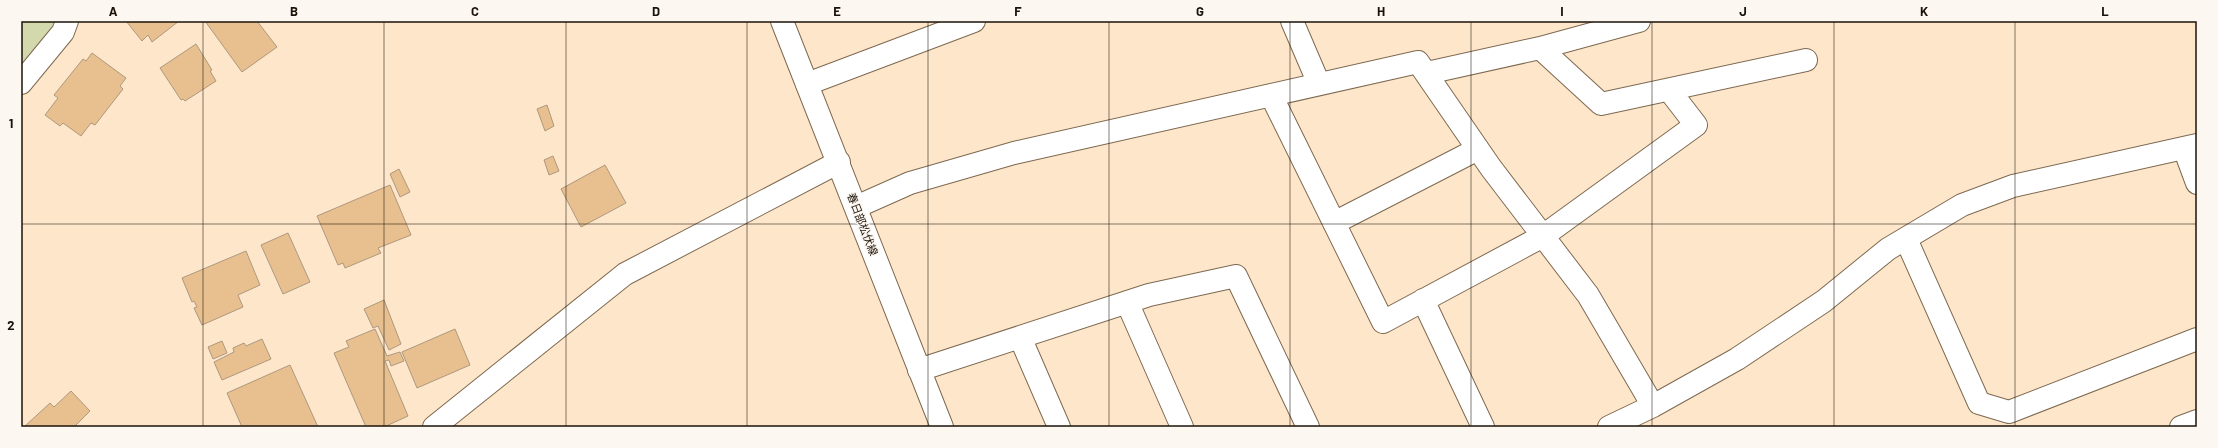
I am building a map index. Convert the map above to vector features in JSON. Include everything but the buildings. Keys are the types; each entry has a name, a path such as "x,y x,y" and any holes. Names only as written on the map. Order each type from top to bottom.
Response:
{"street":[{"path":"21,83 63,32 67,21"},
{"name":"春日部松伏線","path":"782,21 839,162 942,427"},
{"path":"807,84 974,21"},
{"path":"1292,21 1319,84"},
{"path":"1427,73 1540,48 1639,21"},
{"path":"1540,48 1601,104 1806,60"},
{"path":"856,207 910,183 1014,153 1418,62 1478,149 1588,295 1653,406"},
{"path":"1271,94 1382,322 1543,236 1696,125 1669,90"},
{"path":"1609,427 1653,406 1737,359 1824,301 1888,250 1962,205 2013,186 2190,146 2197,183"},
{"path":"1334,223 1478,149"},
{"path":"434,427 625,274 839,162"},
{"path":"1906,239 1979,403 2014,420 2197,339"},
{"path":"919,370 1149,295 1236,276 1308,427"},
{"path":"1423,300 1483,427"},
{"path":"1127,302 1182,427"},
{"path":"1020,337 1059,427"},
{"path":"2181,427 2197,421"}],"green space":[{"path":"21,21 62,21 21,77"}]}
